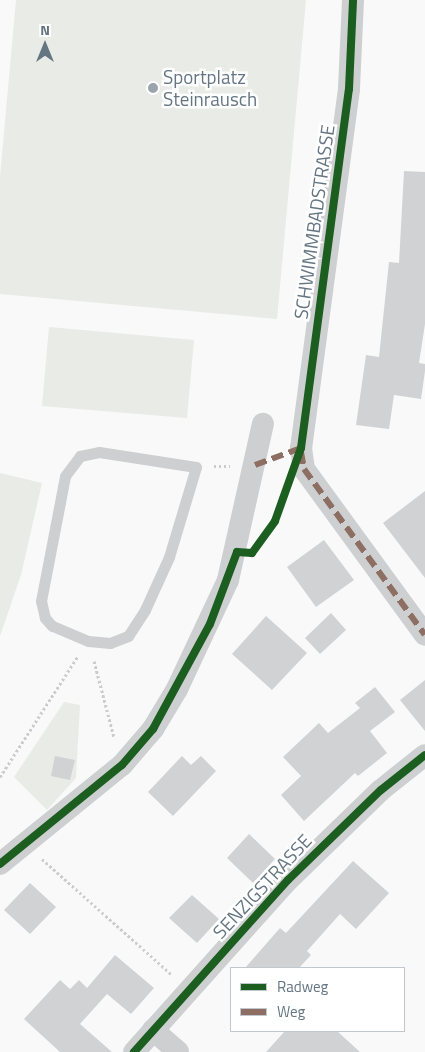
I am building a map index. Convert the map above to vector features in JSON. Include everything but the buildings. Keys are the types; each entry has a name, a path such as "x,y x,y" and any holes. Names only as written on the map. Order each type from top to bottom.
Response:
{"street":[{"name":"SCHWIMMBADSTRASSE","path":"353,0 348,89 300,448 304,469 425,635"},
{"path":"0,864 122,765 153,728 177,690 210,624 237,552 263,424"},
{"name":"SENZIGSTRASSE","path":"134,1052 336,832 425,755"},
{"path":"153,1030 178,1052"}],"lane":[{"path":"99,452 196,467 169,557 145,610 128,636 110,643 88,641 52,626 45,618 41,601 65,476 80,456 99,452"}],"path":[{"path":"237,552 252,552 275,521 300,448"},
{"path":"196,467 255,465"},
{"path":"88,641 122,765"},
{"path":"0,777 88,641"},
{"path":"26,844 189,990"}],"shaded area":[{"name":"Sportplatz Steinrausch","path":"16,0 306,0 277,319 0,294 0,177"},
{"path":"49,327 194,340 187,418 42,406"},
{"path":"0,473 42,483 21,575 0,636"},
{"path":"64,702 80,705 76,778 47,810 14,777"}],"marked path":[{"path":"255,465 301,448"},
{"path":"301,452 304,469 425,635"}],"cycle path":[{"path":"0,864 122,765 153,729 210,624 237,552 252,553 275,521 301,448 349,89 353,0"},
{"path":"134,1052 288,880 381,790 425,755"}],"place":[{"name":"Sportplatz Steinrausch","path":"153,88"}]}
